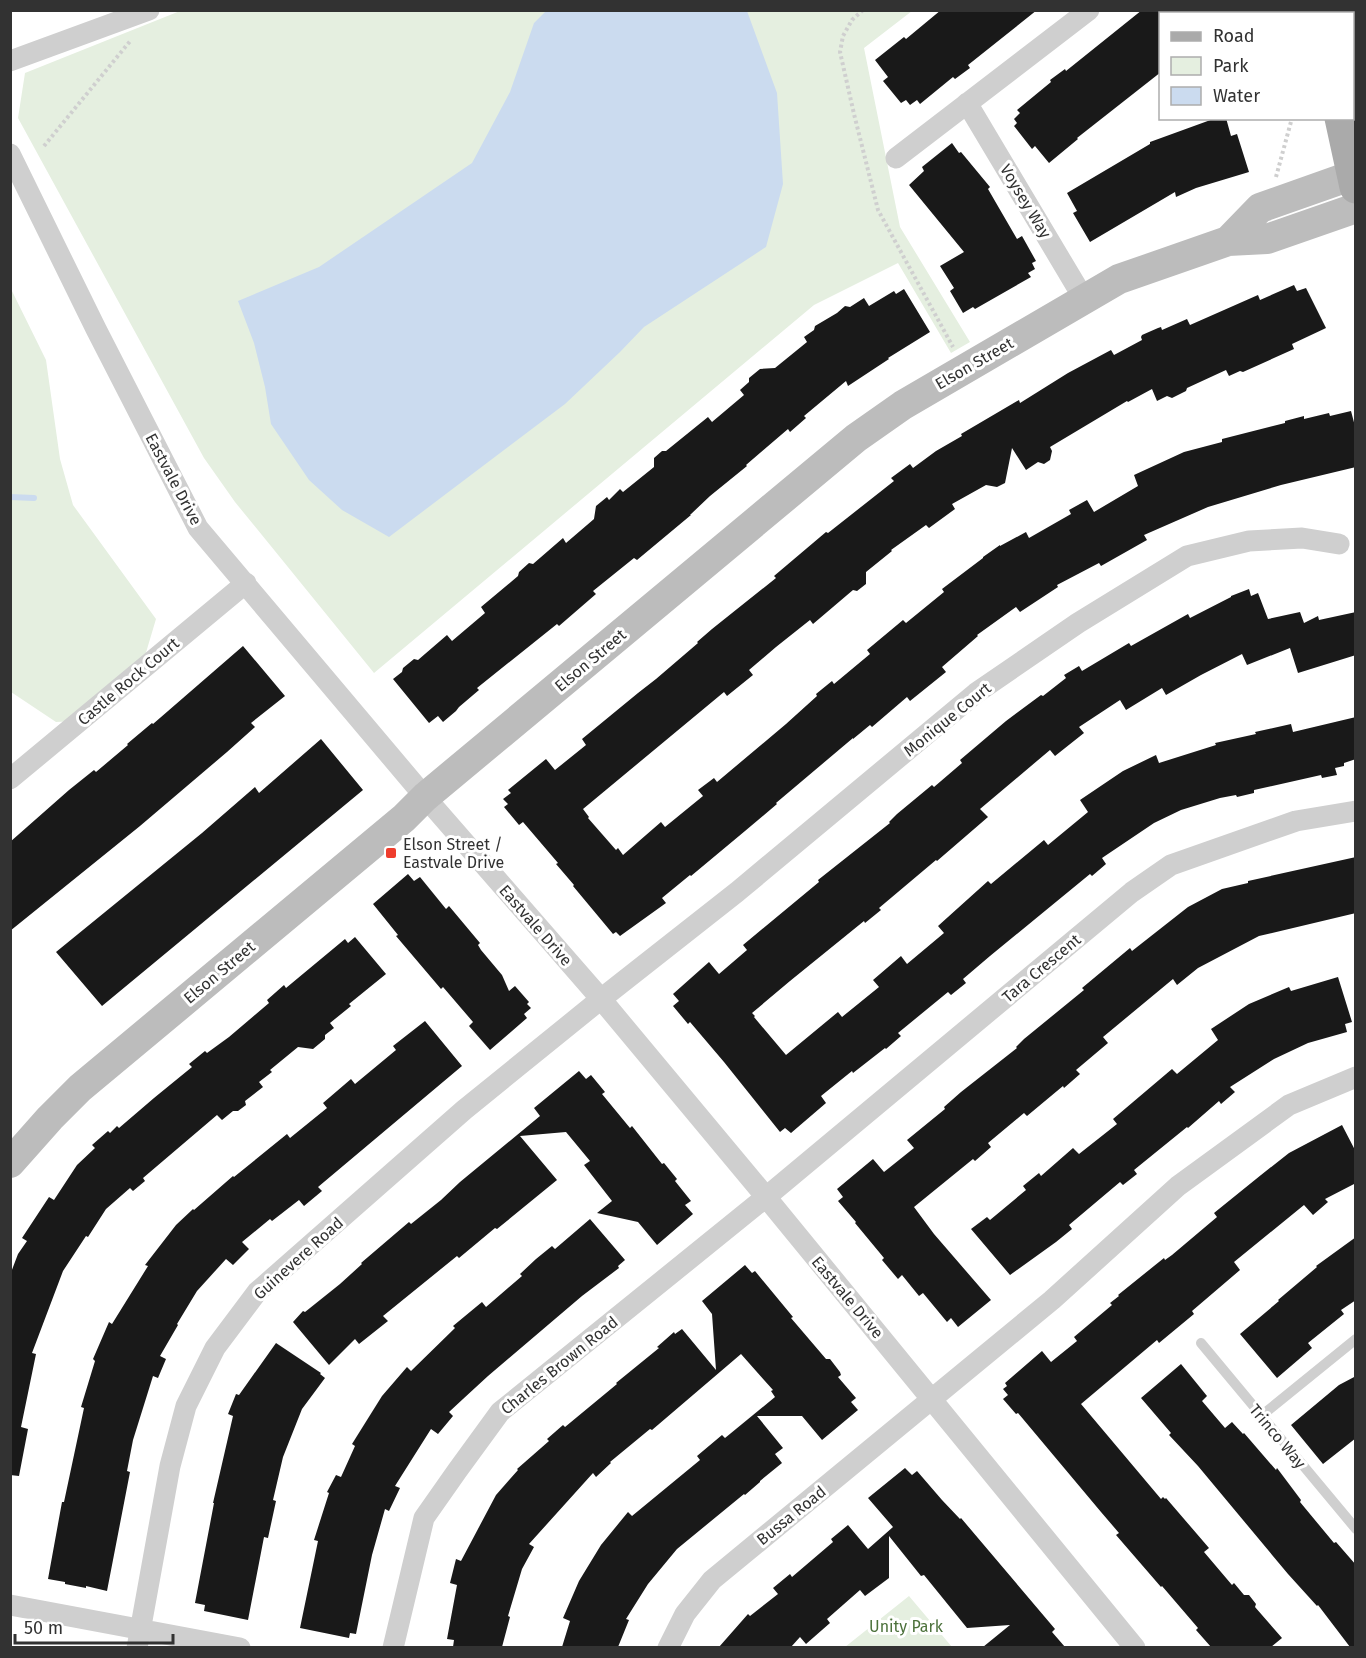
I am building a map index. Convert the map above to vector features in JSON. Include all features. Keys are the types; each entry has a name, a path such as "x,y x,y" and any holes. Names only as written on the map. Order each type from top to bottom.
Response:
{"main road":[{"path":"1341,120 1355,178"}],"street":[{"path":"896,158 1089,10"},
{"path":"10,61 148,11"},
{"name":"Voysey Way","path":"967,103 1084,299"},
{"name":"Eastvale Drive","path":"10,154 198,528 425,797 601,999 1135,1647"},
{"name":"Elson Street","path":"1228,241 1260,208 1355,178"},
{"name":"Elson Street","path":"10,1163 80,1088 856,438 903,405 1119,279 1228,241 1267,239 1356,208"},
{"name":"Monique Court","path":"601,999 737,892 976,693 1078,623 1141,584 1187,556 1249,542 1302,538 1339,544"},
{"name":"Castle Rock Court","path":"10,779 246,583"},
{"name":"Tara Crescent","path":"766,1197 1132,892 1171,865 1296,821 1356,811"},
{"name":"Guinevere Road","path":"139,1638 173,1456 186,1406 215,1348 257,1292 464,1110 601,999"},
{"path":"932,1399 1052,1300 1178,1186 1288,1105 1356,1077"},
{"name":"Charles Brown Road","path":"393,1647 424,1518 500,1412 766,1197"},
{"name":"Bussa Road","path":"668,1647 685,1614 712,1580 932,1399"},
{"path":"10,1605 139,1638 240,1647"}],"lane":[{"path":"1261,1416 1356,1339"},
{"name":"Trinco Way","path":"1201,1343 1356,1529"}],"path":[{"path":"862,10 847,28 840,52 878,210 965,368"},
{"path":"44,146 127,46 148,11"},
{"path":"1274,184 1291,120"}],"green space":[{"path":"180,11 912,11 864,48 900,227 970,342 951,353 898,263 814,305 374,673 235,502 204,458 18,118 25,73"},
{"path":"10,287 46,360 60,459 73,505 156,619 139,676 94,720 56,722 11,692"},
{"name":"Unity Park","path":"909,1596 952,1647 845,1647"}],"water":[{"path":"546,11 747,11 777,93 783,184 766,247 644,327 565,404 389,537 342,510 309,480 271,424 254,343 238,301 319,267 472,163 510,92 534,23"}],"building":[{"path":"941,10 1037,10 968,65 970,68 955,79 953,77 920,104 917,100 910,105 906,100 901,103 883,81 888,77 875,60 904,37 906,39"},
{"path":"1142,10 1161,10 1159,12 1159,74 1049,163 1035,146 1032,149 1014,126 1017,123 1014,119 1020,113 1017,110 1051,82 1050,80 1065,69 1066,71"},
{"path":"1210,120 1227,120 1231,136 1237,134 1249,172 1196,188 1176,197 1175,192 1090,242 1073,213 1077,211 1067,193 1150,142"},
{"path":"952,143 990,187 988,189 1017,239 1022,236 1036,261 1032,263 1035,269 1028,273 1031,277 975,309 973,307 963,313 950,291 954,288 940,266 964,252 909,185 924,171 922,167"},
{"path":"1294,285 1297,291 1306,288 1326,328 1292,344 1294,349 1243,372 1229,376 1226,370 1187,388 1186,391 1172,398 1167,396 1157,401 1152,389 1127,401 1050,447 1052,451 1050,460 1044,464 1038,462 1026,470 1012,448 1005,483 997,487 986,485 952,504 955,509 929,528 926,525 891,550 866,572 866,584 857,591 853,590 813,624 810,620 776,647 749,670 753,675 727,696 724,692 583,809 588,818 623,855 661,822 665,827 703,796 698,790 714,778 717,782 786,724 817,696 816,694 832,681 834,684 870,654 867,650 903,620 906,623 944,592 942,589 983,557 1000,545 1026,532 1029,538 1071,514 1069,510 1087,500 1094,512 1138,486 1134,475 1184,452 1304,416 1304,419 1351,411 1356,430 1356,467 1281,485 1208,507 1144,535 1147,540 1101,566 1099,563 1057,585 1058,587 1020,612 1016,607 977,635 942,667 946,672 910,701 907,697 872,727 870,725 853,738 745,831 662,898 666,903 620,936 616,932 613,934 523,822 519,825 504,807 508,804 503,799 511,793 508,790 546,759 555,770 586,745 582,739 776,578 774,576 826,532 828,533 894,481 891,478 910,464 913,468 962,436 961,434 1019,400 1020,403 1111,350 1114,355 1142,340 1142,335 1161,327 1162,330 1187,319 1190,325 1258,295 1260,300"},
{"path":"904,289 930,332 848,386 846,381 804,416 806,418 790,432 788,429 637,560 634,558 593,591 596,594 559,626 557,624 477,688 479,690 443,722 438,716 429,723 393,679 402,672 403,668 414,659 418,660 447,635 452,641 485,613 481,607 518,576 519,572 529,563 533,564 563,538 566,543 594,519 596,506 607,497 609,500 620,489 623,492 654,467 654,458 708,417 712,422 744,395 740,390 749,382 749,378 760,369 775,368 807,342 804,337 814,330 815,326 845,306 850,307 864,298 869,306 894,291 896,294"},
{"path":"1249,589 1251,596 1258,593 1268,619 1300,612 1304,623 1318,616 1319,620 1356,612 1356,655 1298,673 1290,648 1247,665 1242,654 1166,695 1162,688 1126,710 1120,700 1079,727 1084,733 1055,756 1050,750 980,809 988,817 879,908 881,910 865,923 864,921 752,1013 754,1017 786,1055 838,1012 842,1017 879,987 873,980 901,956 907,964 944,933 938,926 988,881 991,884 1044,840 1048,845 1088,812 1080,800 1123,771 1156,755 1159,763 1216,745 1215,743 1256,734 1255,732 1291,724 1293,732 1356,717 1356,759 1335,768 1337,775 1322,778 1321,775 1254,790 1254,793 1237,797 1236,795 1220,798 1181,810 1154,823 1102,858 1106,864 1092,876 1090,874 990,956 963,979 966,983 951,995 948,992 898,1033 901,1036 886,1049 853,1073 852,1071 821,1096 826,1103 791,1133 785,1128 780,1132 724,1062 673,1006 679,1001 673,994 709,962 719,974 747,950 743,945 819,882 818,880 890,823 897,814 932,785 934,787 962,763 960,760 1006,721 1066,678 1064,675 1079,666 1082,671 1129,643 1131,646 1188,614 1190,618"},
{"path":"243,646 285,696 251,723 255,727 227,752 10,931 10,842 69,790 94,770 96,772"},
{"path":"321,739 363,790 102,1006 56,952 255,787 259,793"},
{"path":"1356,857 1356,913 1259,936 1198,968 1177,985 1173,979 1103,1037 1108,1043 1076,1070 1080,1074 1027,1116 1024,1113 988,1143 991,1147 975,1161 973,1159 914,1207 934,1234 991,1300 958,1327 951,1318 947,1322 923,1293 919,1296 902,1275 898,1279 838,1201 843,1197 837,1189 873,1159 884,1172 914,1148 907,1140 945,1109 944,1107 961,1092 1017,1048 1024,1039 1084,990 1082,988 1130,948 1132,951 1188,907 1222,889 1248,883 1248,881"},
{"path":"408,874 414,881 420,877 446,909 449,906 480,943 478,945 481,950 502,975 509,991 515,986 529,1002 527,1004 531,1008 524,1014 527,1018 490,1050 469,1026 473,1022 443,987 441,989 396,936 398,935 373,904"},
{"path":"355,937 386,974 330,1023 334,1028 325,1035 325,1039 313,1049 298,1047 259,1082 263,1087 245,1101 246,1105 238,1111 233,1111 222,1120 217,1115 143,1178 145,1181 133,1191 130,1188 106,1209 63,1271 32,1353 36,1354 21,1427 28,1429 19,1476 10,1475 10,1275 18,1254 27,1241 22,1238 49,1197 54,1200 77,1165 95,1148 92,1145 108,1131 110,1133 117,1126 119,1128 192,1067 189,1064 205,1051 207,1053 229,1037 269,1003 267,1000 284,985 286,988 345,939 348,943"},
{"path":"1338,977 1352,1022 1345,1024 1347,1032 1308,1043 1274,1059 1230,1087 1235,1092 1221,1104 1219,1101 1134,1170 1137,1174 1123,1185 1120,1182 1069,1225 1072,1229 1010,1275 971,1229 987,1217 990,1220 1026,1190 1023,1186 1039,1173 1041,1176 1073,1148 1079,1154 1117,1124 1113,1119 1172,1069 1177,1074 1218,1040 1211,1029 1249,1004 1289,987 1291,991"},
{"path":"425,1021 462,1066 318,1187 322,1191 304,1206 299,1200 272,1221 270,1219 242,1242 249,1249 233,1265 226,1259 197,1291 160,1356 166,1359 158,1378 153,1376 133,1440 127,1471 130,1472 107,1591 48,1579 62,1502 64,1502 84,1408 81,1407 95,1361 93,1359 109,1322 112,1324 148,1266 145,1265 176,1225 193,1209 287,1134 290,1138 327,1108 323,1103 351,1079 355,1084 396,1050 393,1046"},
{"path":"579,1071 586,1079 591,1075 605,1092 602,1094 630,1128 632,1126 677,1179 675,1181 691,1201 685,1205 693,1214 657,1245 638,1222 597,1213 612,1201 584,1165 590,1161 566,1132 520,1136 557,1180 383,1316 388,1321 359,1344 355,1339 329,1365 293,1322 303,1311 305,1312 340,1284 409,1222 411,1224 441,1200 540,1116 534,1108"},
{"path":"1342,1125 1356,1152 1356,1183 1325,1199 1328,1202 1313,1215 1304,1205 1234,1262 1240,1270 1192,1311 1194,1314 1159,1343 1157,1340 1081,1404 1161,1499 1166,1498 1209,1548 1204,1552 1232,1585 1234,1583 1244,1595 1249,1595 1256,1604 1255,1607 1282,1638 1271,1647 1211,1647 1196,1630 1198,1628 1116,1535 1119,1533 1018,1413 1016,1414 1003,1399 1008,1395 1003,1389 1007,1386 1005,1383 1042,1351 1051,1362 1077,1341 1074,1337 1112,1305 1110,1303 1118,1295 1164,1258 1165,1260 1172,1255 1217,1217 1214,1213 1289,1153"},
{"path":"590,1219 625,1260 618,1266 619,1268 582,1296 449,1412 453,1416 438,1434 431,1429 395,1486 400,1488 389,1511 385,1509 372,1555 356,1634 350,1633 349,1638 300,1628 318,1541 314,1540 329,1493 327,1492 336,1475 341,1477 355,1446 352,1444 382,1396 407,1367 411,1371 455,1328 453,1326 482,1302 486,1307 522,1276 520,1274 536,1259 552,1246 555,1249"},
{"path":"1356,1237 1356,1300 1341,1310 1344,1314 1308,1343 1312,1348 1277,1378 1240,1334 1316,1266"},
{"path":"745,1265 752,1273 755,1271 793,1317 791,1318 826,1359 830,1359 840,1372 841,1375 838,1377 856,1398 851,1402 858,1410 822,1440 802,1416 757,1416 783,1448 775,1454 782,1463 677,1549 648,1584 626,1619 629,1620 618,1647 562,1647 570,1621 563,1618 579,1581 601,1545 628,1512 632,1516 700,1460 697,1456 722,1435 725,1438 775,1397 771,1391 773,1390 741,1354 652,1430 650,1429 610,1462 596,1477 593,1473 529,1544 534,1547 522,1569 508,1616 510,1617 502,1647 453,1647 454,1640 447,1639 457,1585 450,1583 456,1559 461,1561 496,1495 517,1469 549,1441 547,1439 617,1384 674,1332 675,1334 682,1329 716,1370 712,1314 702,1301"},
{"path":"276,1343 325,1378 302,1409 283,1457 273,1500 276,1501 268,1538 264,1537 248,1620 204,1611 205,1605 195,1603 213,1503 233,1416 228,1414 236,1394 239,1395"},
{"path":"1181,1364 1207,1396 1202,1401 1225,1428 1232,1422 1244,1433 1276,1470 1277,1468 1301,1500 1300,1502 1334,1543 1336,1542 1356,1565 1356,1647 1350,1647 1318,1605 1288,1574 1198,1466 1169,1435 1171,1433 1141,1398"},
{"path":"1356,1376 1356,1438 1323,1464 1291,1425 1339,1385"},
{"path":"905,1468 912,1475 917,1471 961,1518 1055,1629 1052,1632 1065,1647 983,1647 1010,1625 967,1628 889,1536 889,1578 865,1596 860,1590 827,1619 830,1623 806,1644 800,1637 791,1647 719,1647 748,1614 750,1616 778,1594 773,1588 790,1574 792,1577 833,1542 831,1539 848,1525 868,1549 893,1527 868,1498"}],"waterway":[{"path":"10,497 34,498"}],"place":[{"name":"Elson Street / Eastvale Drive","path":"391,853"}]}
